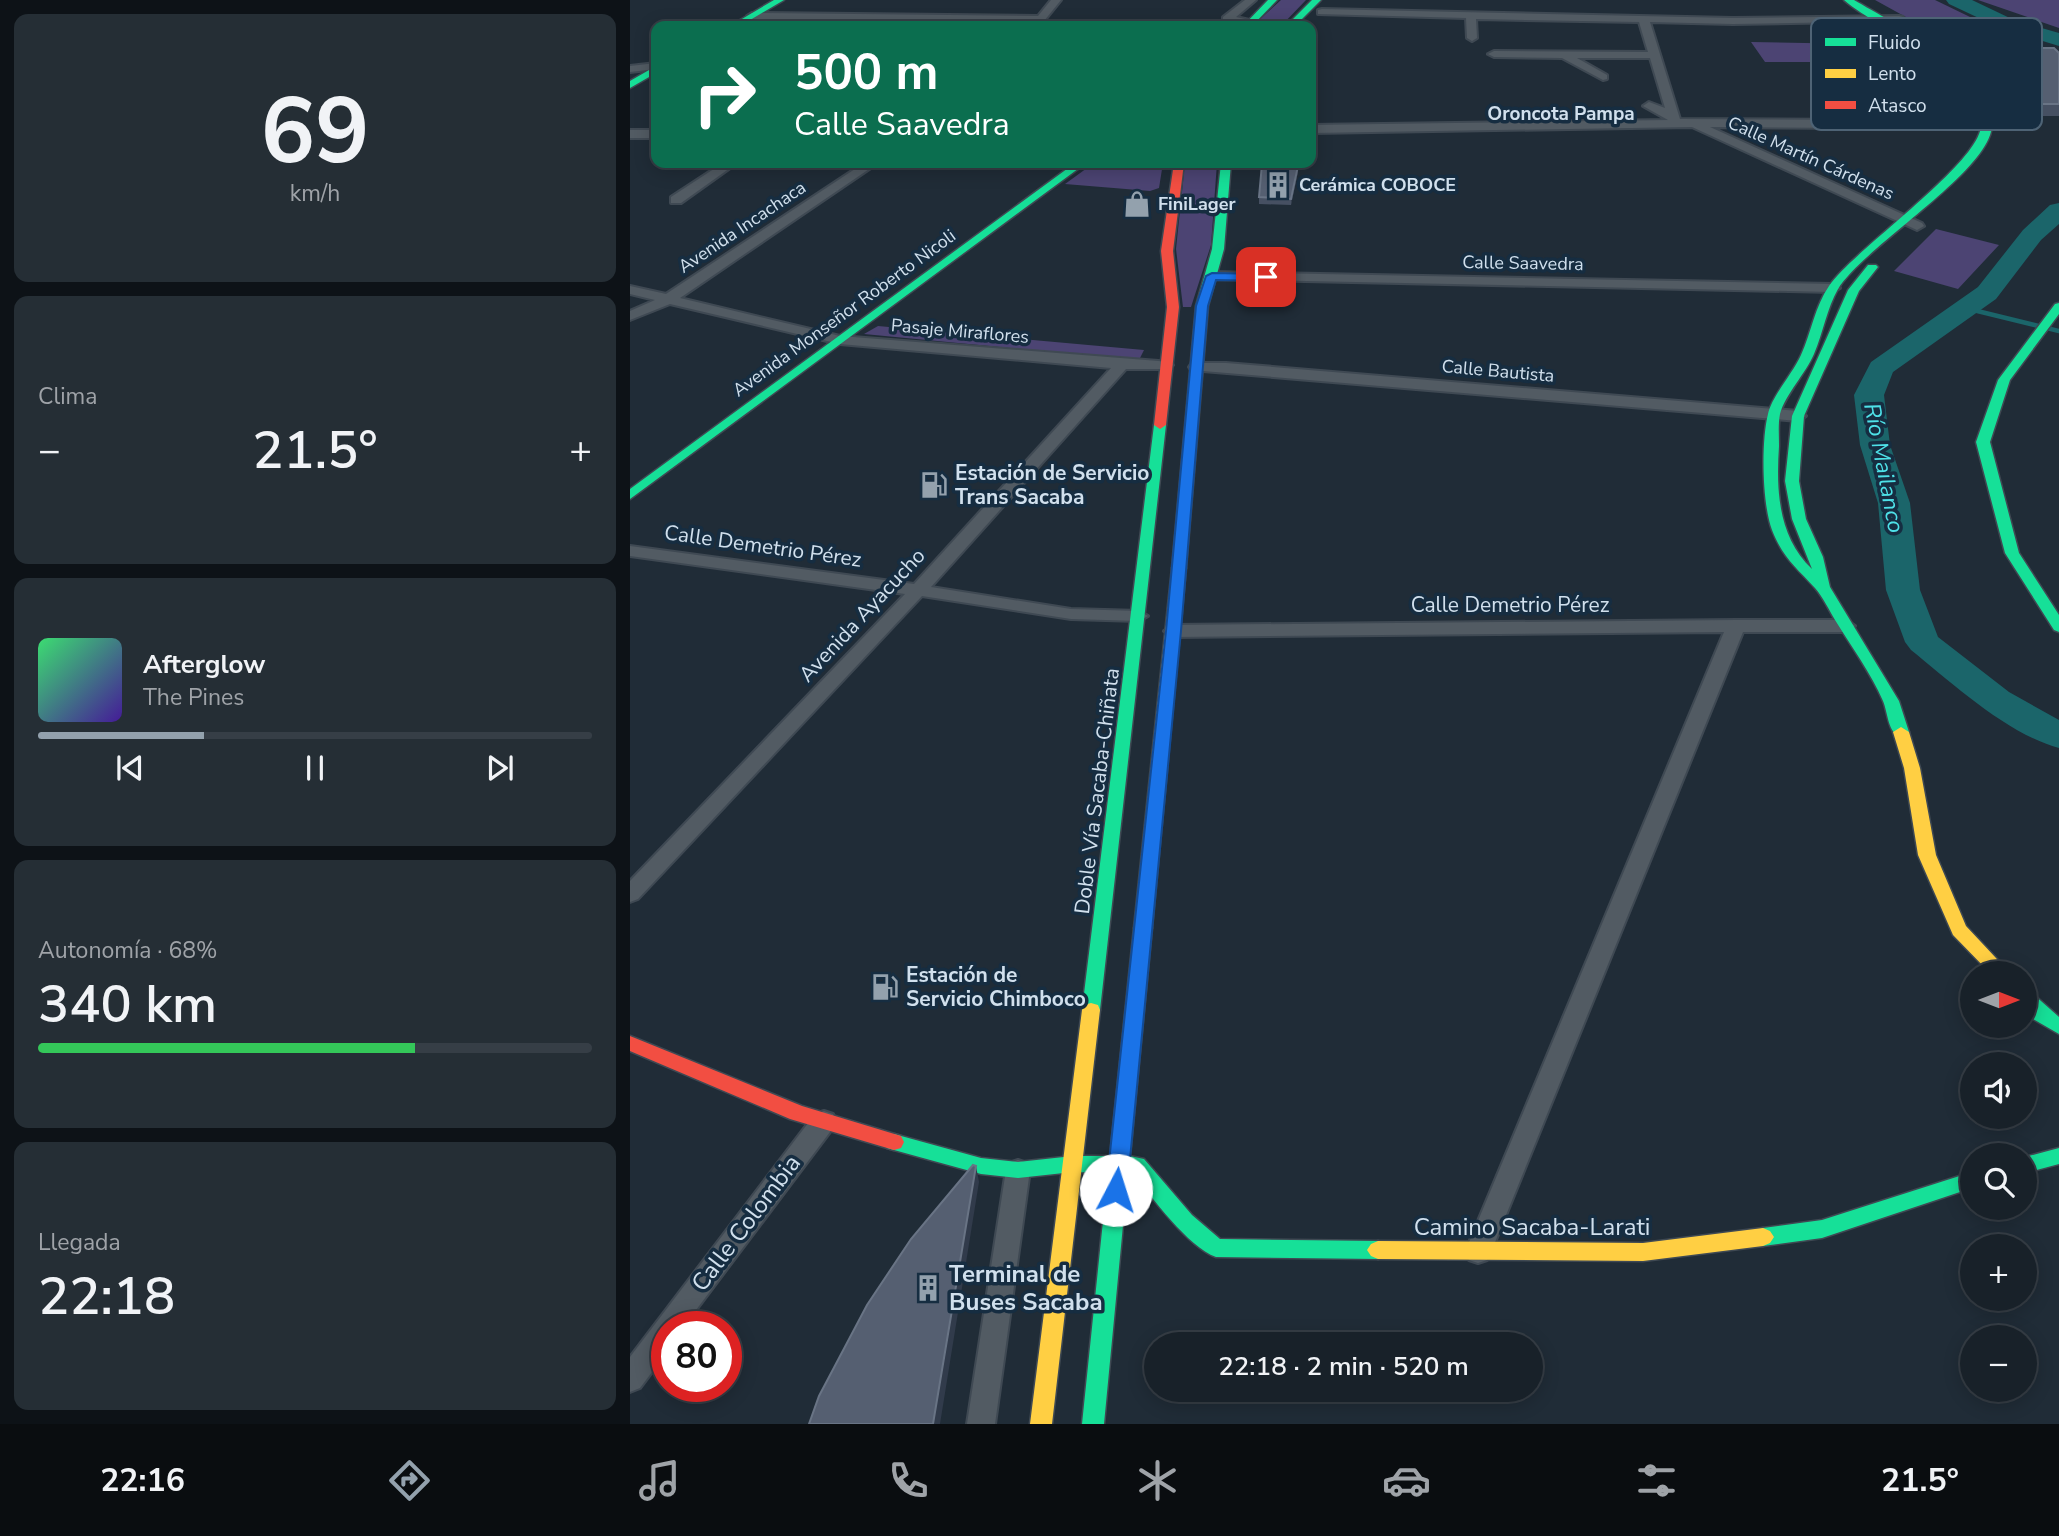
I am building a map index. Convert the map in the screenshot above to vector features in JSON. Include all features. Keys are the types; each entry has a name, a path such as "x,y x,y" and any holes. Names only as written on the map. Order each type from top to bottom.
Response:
{"main road":[{"path":"743,21 780,0"},
{"path":"1253,21 1273,0"},
{"path":"1848,0 1888,18"},
{"path":"1864,0 1890,18"},
{"path":"1297,21 1319,6"},
{"path":"630,85 651,70"},
{"path":"1823,588 1816,557 1799,519 1792,481 1798,416 1854,290 1910,222 1962,168 1980,144 1985,130"},
{"path":"1990,961 1959,929 1927,855 1912,768 1891,701 1823,588 1794,560 1779,528 1770,483 1774,413 1807,356 1833,288 1861,257 1983,165 2002,130"},
{"name":"Avenida Monseñor Roberto Nicoli","path":"630,476 1054,168"},
{"name":"Avenida Monseñor Roberto Nicoli","path":"630,495 1074,168"},
{"name":"Doble Vía Sacaba-Chiñata","path":"1041,1424 1139,616 1173,307 1167,251 1178,168"},
{"path":"1093,1424 1173,631 1202,306 1218,249 1226,168"},
{"path":"2059,306 2004,380 1983,442 2012,553 2059,627"},
{"path":"2037,1011 2059,1027"},
{"path":"630,1043 797,1113 942,1157 1018,1170 1073,1164 1119,1163"},
{"path":"2037,1162 2059,1156"},
{"name":"Camino Sacaba-Larati","path":"1119,1163 1138,1165 1185,1221 1216,1248 1643,1252 1822,1229 1960,1184"}],"street":[{"path":"1039,21 1056,0"},
{"path":"1234,21 1227,19 1251,0"},
{"path":"1319,6 1471,15 1811,19"},
{"path":"1471,15 1472,38"},
{"path":"752,16 956,21"},
{"path":"1643,18 1674,119"},
{"path":"1494,54 1654,55"},
{"path":"1564,55 1603,76"},
{"path":"630,69 651,67"},
{"name":"Calle Martín Cárdenas","path":"1649,106 1910,222"},
{"name":"Calle Martín Cárdenas","path":"1316,129 1674,119"},
{"name":"Calle Martín Cárdenas","path":"1690,123 1811,124"},
{"path":"630,134 651,134"},
{"path":"676,200 724,168"},
{"name":"Avenida Incachaca","path":"630,316 669,299 865,168"},
{"name":"Calle Saavedra","path":"1212,276 1833,288"},
{"name":"Pasaje Miraflores","path":"630,290 839,340 1122,365 1166,365"},
{"name":"Avenida Ayacucho","path":"630,894 918,590 1122,365"},
{"name":"Calle Bautista","path":"1196,367 1226,367 1798,416"},
{"name":"Calle Demetrio Pérez","path":"630,551 918,590 1071,614 1139,616"},
{"path":"1478,1252 1736,626"},
{"name":"Calle Demetrio Pérez","path":"1173,631 1846,626"},
{"name":"Calle Colombia","path":"681,1311 824,1121"},
{"path":"981,1424 1018,1170"},
{"name":"Calle Colombia","path":"630,1379 651,1351"}],"shaded area":[{"path":"1281,0 1306,0 1286,21 1258,21"},
{"path":"1875,0 1935,0 1972,18 1908,18"},
{"path":"1978,0 2059,0 2059,28 2042,22 2042,18 2030,18"},
{"path":"1751,42 1811,43 1811,62 1765,62"},
{"path":"2042,52 2059,60 2042,60"},
{"path":"1087,168 1162,168 1159,188 1150,191 1065,184"},
{"path":"1184,168 1217,168 1211,245 1191,307 1183,307 1176,249"},
{"path":"1936,229 1999,245 1958,289 1894,271"},
{"path":"878,326 1144,350 1140,358 1125,359 864,334"}],"building":[{"path":"2042,48 2054,48 2059,53 2059,104 2042,104"},
{"name":"Cerámica COBOCE","path":"1262,168 1298,168 1291,199 1259,197"},
{"name":"Terminal de Buses Sacaba","path":"973,1165 976,1166 933,1424 809,1424 819,1396 867,1305 911,1239"}],"waterway":[{"name":"Río Mailanco","path":"1956,0 1994,18"},
{"name":"Río Mailanco","path":"2042,35 2059,40"},
{"name":"Río Mailanco","path":"2059,210 2032,235 1987,293 1881,368 1869,395 1875,445 1894,503 1903,590 1923,642 1996,700 2059,736"},
{"path":"1965,308 2059,331"}],"traffic: fast":[{"path":"743,21 780,0"},
{"path":"1252,21 1273,0"},
{"path":"1295,21 1317,0"},
{"path":"1848,0 1879,18"},
{"path":"630,85 651,72"},
{"path":"1901,732 1891,701 1823,588 1794,560 1778,528 1770,483 1774,413 1807,356 1833,288 1861,257 1962,168 1980,144 1985,130"},
{"path":"630,495 1074,168"},
{"path":"1179,568 1202,306 1218,249 1226,168"},
{"path":"1823,587 1816,557 1799,519 1792,481 1798,416 1854,290 1872,267"},
{"path":"2059,306 2004,380 1983,442 2012,553 2059,627"},
{"path":"1091,1010 1160,425"},
{"path":"1093,1424 1143,928"},
{"path":"2037,1011 2059,1027"},
{"path":"894,1142 981,1166 1018,1170 1073,1164 1137,1165 1185,1221 1216,1248 1378,1250"},
{"path":"2037,1162 2059,1156"},
{"path":"1763,1237 1822,1229 1960,1184"}],"traffic: slow":[{"path":"1143,928 1179,568"},
{"path":"1901,732 1912,768 1927,855 1959,930 1989,961"},
{"path":"1041,1424 1091,1010"},
{"path":"1378,1250 1643,1252 1763,1237"}],"traffic: jam":[{"path":"1160,425 1173,307 1167,251 1178,168"},
{"path":"630,1043 797,1113 894,1142"}],"place":[{"name":"Cerámica COBOCE","path":"1278,185"},
{"name":"FiniLager","path":"1137,204"},
{"name":"Estación de Servicio Trans Sacaba","path":"934,485"},
{"name":"Estación de Servicio Chimboco","path":"885,987"},
{"name":"Terminal de Buses Sacaba","path":"928,1288"}],"district":[{"name":"Oroncota Pampa","path":"1561,114"}],"route":[{"path":"1116,1190 1173,631 1202,306 1212,276 1266,277"}]}
